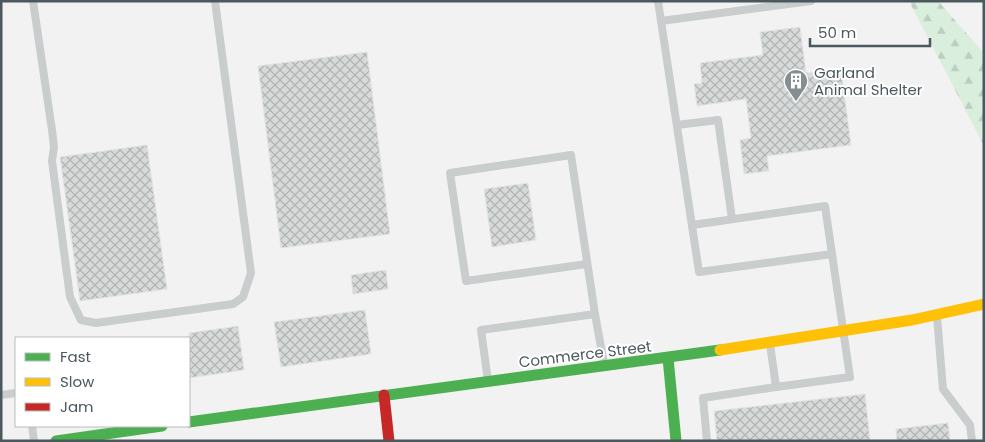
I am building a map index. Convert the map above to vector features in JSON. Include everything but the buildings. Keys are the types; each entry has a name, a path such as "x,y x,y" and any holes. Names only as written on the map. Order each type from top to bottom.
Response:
{"street":[{"name":"Commerce Street","path":"190,422 668,358 844,331 937,315 984,304"},
{"path":"668,358 676,441"},
{"path":"384,395 389,441"},
{"path":"56,441 155,427"}],"lane":[{"path":"33,1 52,130 54,147 52,161 70,297 81,320 96,323 233,304 243,297 251,273 216,1"},
{"path":"658,1 699,272 832,254"},
{"path":"661,21 811,1"},
{"path":"677,125 718,120 732,219"},
{"path":"587,264 466,281 450,173 571,155 604,366"},
{"path":"692,224 825,206 850,377 703,398 707,441"},
{"path":"488,381 481,330 595,314"},
{"path":"937,315 943,389 970,425 972,441"},
{"path":"770,342 776,387"},
{"path":"1,396 15,393"},
{"path":"32,427 34,441"}],"green space":[{"path":"909,1 938,1 984,53 984,146"}],"traffic: fast":[{"path":"190,422 720,350"},
{"path":"668,358 676,441"},
{"path":"56,441 155,427"}],"traffic: slow":[{"path":"720,350 912,320 984,304"}],"traffic: jam":[{"path":"384,395 389,441"}],"place":[{"name":"Garland Animal Shelter","path":"796,102"}]}
